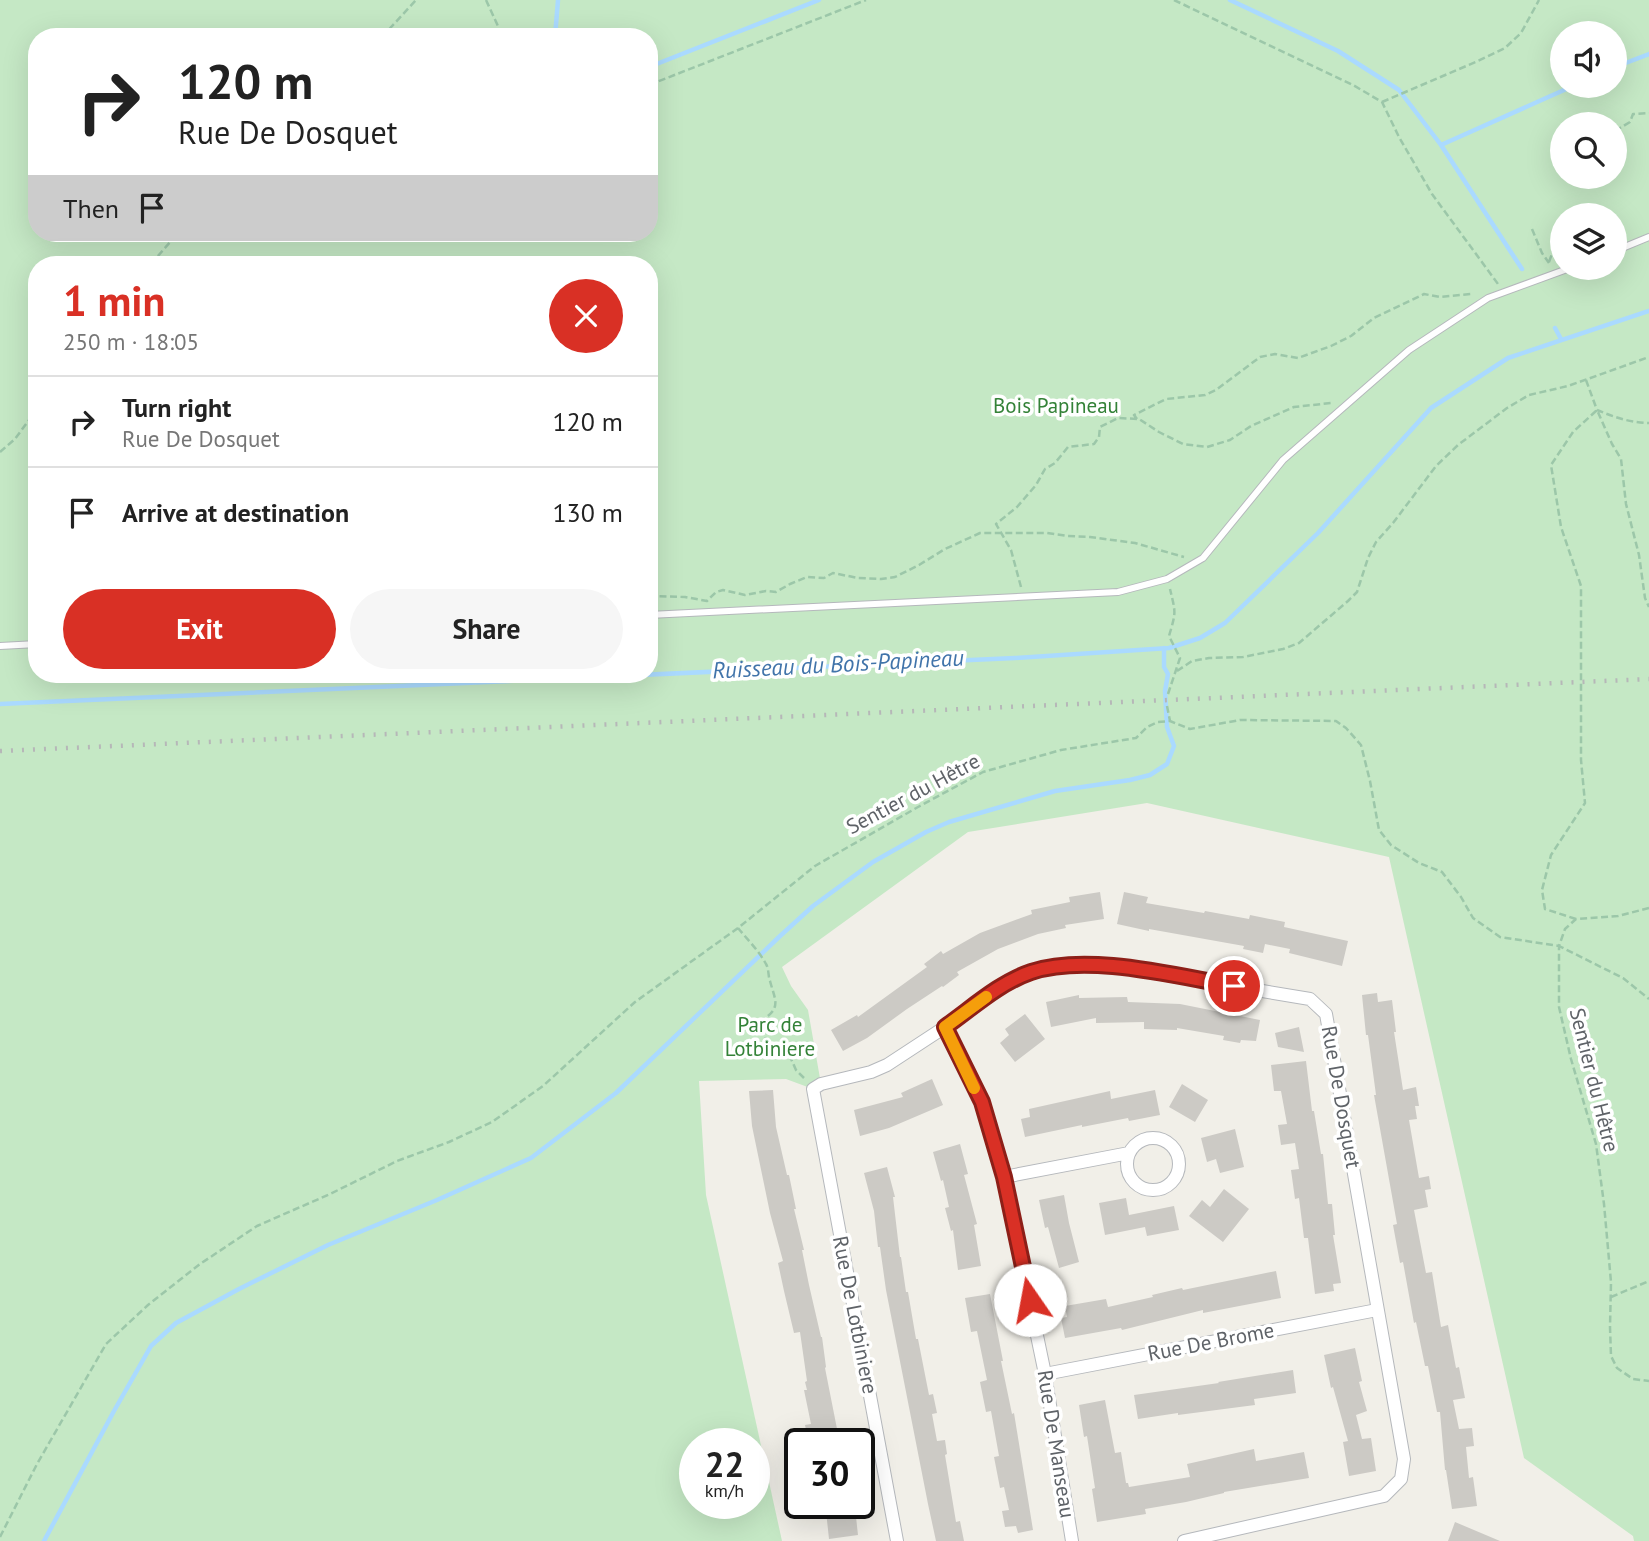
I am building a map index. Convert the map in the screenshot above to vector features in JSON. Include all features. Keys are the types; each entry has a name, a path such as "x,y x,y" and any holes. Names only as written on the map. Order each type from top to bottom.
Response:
{"street":[{"name":"Rue De Dosquet","path":"813,1089 821,1084 871,1072 887,1065 1002,986 1030,972 1055,966 1107,965 1310,999 1326,1014 1404,1459 1401,1479 1384,1496 1186,1541"},
{"name":"Rue De Manseau","path":"945,1027 982,1102 1004,1177 1045,1374 1072,1541"},
{"name":"Rue De Lotbiniere","path":"813,1089 897,1541"},
{"path":"1004,1177 1129,1153 1134,1146 1148,1138 1164,1140 1177,1151 1180,1167 1177,1176 1164,1188 1144,1188 1132,1179 1128,1171 1129,1153"},
{"name":"Rue De Brome","path":"1045,1374 1377,1310"}],"lane":[{"path":"1627,246 1649,237"},
{"path":"658,615 1118,592 1167,579 1203,558 1283,460 1409,349 1488,298 1550,275"},
{"path":"0,646 28,644"}],"path":[{"path":"390,28 416,0"},
{"path":"486,0 499,28"},
{"path":"658,81 866,0"},
{"path":"1174,0 1353,85 1382,102 1399,138 1432,194 1504,292"},
{"path":"1382,102 1505,48 1521,33 1539,0"},
{"path":"1627,124 1633,114 1649,113"},
{"path":"1532,229 1542,253 1549,262 1550,275"},
{"path":"158,256 170,242"},
{"path":"1341,410 1333,403 1294,407 1251,426 1230,440 1208,447 1183,444 1133,415 1166,399 1205,395 1261,357 1275,354 1298,358 1331,346 1351,336 1374,318 1424,295 1440,297 1471,293 1479,304"},
{"path":"1177,671 1192,661 1243,657 1299,643 1357,592 1367,558 1376,542 1436,466 1458,445 1529,395 1568,386 1649,357"},
{"path":"1586,380 1612,444 1621,459 1626,504 1649,607"},
{"path":"1597,410 1616,418 1649,423"},
{"path":"1597,410 1573,432 1550,465 1561,527 1581,586 1581,760 1585,803 1551,855 1542,890 1545,909 1576,919 1618,916 1649,908"},
{"path":"1022,597 1011,550 996,524 1017,507 1037,485 1045,469 1055,463 1069,447 1094,444 1099,437 1100,426 1118,418 1137,419"},
{"path":"0,452 15,439 28,421"},
{"path":"658,596 707,601 716,592 723,590 745,595 776,592 807,577 824,578 837,573 858,578 895,577 966,538 980,534 1047,533 1135,543 1198,561"},
{"path":"1167,579 1176,611 1169,636 1180,657 1168,694"},
{"path":"1167,706 1170,720"},
{"name":"Sentier du Hêtre","path":"0,1537 37,1464 106,1344 148,1304 200,1264 257,1226 397,1161 449,1142 492,1122 543,1086 635,1002 738,928 815,866 918,807 983,772 1061,750 1136,738 1147,727 1170,720 1190,729 1240,720 1336,721 1361,745 1379,830 1391,845 1419,863 1442,872 1474,918 1500,937 1559,946 1559,1007 1596,1144 1609,1255 1611,1356 1618,1368 1633,1379 1649,1381"},
{"path":"1576,919 1565,929 1559,946 1623,978 1649,999"},
{"path":"738,928 767,965 775,996 776,1006 772,1014 762,1020 765,1037 768,1043 788,1052 796,1070 813,1089"},
{"path":"1611,1297 1649,1281"}],"green space":[{"name":"Bois Papineau","path":"0,0 1649,0 1649,1541 1634,1541 1633,1536 1524,1458 1389,857 1147,803 968,832 782,967 791,986 808,1010 821,1084 813,1089 786,1079 699,1081 706,1195 757,1428 679,1428 679,1519 770,1519 770,1486 782,1541 0,1541"}],"building":[{"path":"1100,892 1104,919 1065,925 1066,928 1038,934 998,949 957,972 959,975 943,987 843,1051 831,1030 857,1015 858,1017 927,967 924,964 941,951 943,954 980,933 1032,914 1031,910 1070,902 1069,897"},
{"path":"1124,892 1148,897 1146,903 1249,919 1250,915 1285,922 1284,927 1348,941 1342,966 1265,944 1263,953 1243,949 1244,946 1117,924"},
{"path":"1377,993 1378,1002 1392,1000 1403,1090 1416,1087 1419,1106 1415,1106 1417,1119 1409,1120 1419,1178 1429,1176 1431,1189 1425,1190 1428,1207 1414,1210 1426,1273 1432,1272 1441,1327 1448,1325 1456,1368 1459,1367 1465,1398 1453,1400 1459,1429 1472,1428 1474,1446 1466,1447 1469,1478 1473,1477 1477,1506 1452,1509 1445,1470 1440,1412 1437,1412 1428,1366 1425,1366 1416,1322 1414,1323 1403,1262 1400,1263 1393,1225 1397,1224 1374,1095 1362,995"},
{"path":"1079,995 1079,998 1127,997 1128,1002 1180,1004 1260,1020 1256,1041 1241,1040 1240,1043 1223,1040 1224,1036 1177,1028 1144,1029 1144,1022 1096,1023 1096,1018 1051,1027 1046,1002"},
{"path":"1025,1014 1045,1039 1015,1062 1000,1043 1009,1035 1005,1029"},
{"path":"1299,1027 1304,1052 1278,1047 1275,1033"},
{"path":"1306,1061 1312,1111 1323,1154 1328,1204 1332,1204 1333,1235 1341,1283 1333,1284 1334,1291 1315,1294 1308,1238 1304,1238 1299,1198 1295,1199 1291,1170 1299,1169 1295,1143 1281,1145 1278,1125 1287,1124 1281,1091 1274,1091 1271,1065"},
{"path":"932,1079 943,1105 889,1128 860,1136 854,1110 903,1097 901,1093"},
{"path":"1182,1084 1208,1100 1195,1122 1169,1107"},
{"path":"773,1090 776,1127 789,1175 809,1285 822,1337 837,1428 806,1428 805,1425 811,1424 804,1390 807,1390 807,1381 800,1332 794,1333 778,1263 783,1261 752,1126 749,1091"},
{"path":"1155,1090 1160,1115 1082,1125 1025,1137 1021,1119 1030,1117 1029,1109 1110,1091 1111,1099"},
{"path":"1235,1129 1244,1167 1220,1173 1216,1159 1207,1162 1201,1138"},
{"path":"960,1144 968,1174 964,1175 977,1224 974,1225 981,1266 958,1270 953,1230 951,1231 945,1208 949,1207 933,1152"},
{"path":"887,1167 895,1197 906,1292 929,1395 933,1394 937,1413 932,1414 937,1441 945,1440 956,1522 960,1521 964,1541 936,1541 928,1504 878,1247 874,1211 864,1173"},
{"path":"1224,1189 1249,1209 1223,1242 1189,1216 1202,1200 1210,1207"},
{"path":"1064,1195 1079,1262 1059,1268 1048,1227 1045,1228 1039,1200"},
{"path":"1126,1198 1129,1215 1174,1206 1179,1230 1147,1236 1145,1227 1105,1235 1099,1203"},
{"path":"1276,1271 1281,1298 1203,1313 1203,1310 1122,1330 1121,1328 1065,1338 1061,1318 1067,1317 1065,1306 1106,1299 1108,1307 1182,1288 1183,1290"},
{"path":"990,1294 1001,1361 1012,1414 1014,1413 1033,1530 1018,1533 1016,1526 1005,1527 1002,1511 1009,1510 1004,1487 1000,1488 994,1457 999,1456 991,1411 986,1412 980,1382 987,1380 977,1331 971,1332 965,1298"},
{"path":"1355,1348 1362,1381 1359,1382 1367,1411 1356,1415 1362,1439 1371,1438 1376,1471 1349,1476 1343,1442 1348,1441 1333,1387 1331,1388 1324,1355"},
{"path":"1293,1370 1296,1393 1254,1399 1255,1405 1138,1419 1134,1395"},
{"path":"1105,1400 1115,1453 1121,1452 1129,1487 1190,1477 1187,1464 1254,1449 1256,1461 1304,1452 1309,1478 1224,1492 1145,1509 1146,1514 1097,1522 1087,1436 1084,1437 1079,1405"},
{"path":"827,1519 856,1519 858,1535 829,1539"},
{"path":"1455,1522 1500,1541 1448,1541"}],"waterway":[{"path":"556,28 558,0"},
{"path":"658,63 819,0"},
{"path":"1230,0 1338,51 1399,90 1441,145 1522,269"},
{"path":"1627,62 1649,54"},
{"path":"1441,145 1550,96"},
{"name":"Ruisseau du Bois-Papineau","path":"658,674 1015,658 1169,648 1200,638 1225,623 1318,533 1431,408 1508,358 1649,311"},
{"path":"1555,328 1561,339"},
{"path":"44,1541 151,1346 176,1323 328,1245 531,1158 616,1093 813,906 873,862 926,832 949,822 1055,791 1150,775 1167,764 1174,746 1167,727 1165,691 1168,674 1164,667 1164,648"},
{"name":"Ruisseau du Bois-Papineau","path":"0,704 463,683"}],"railway":[{"path":"0,751 1649,679"}],"slow traffic":[{"path":"974,1088 945,1027 986,997"}],"route":[{"path":"1030,1300 1004,1177 982,1102 945,1027 1002,986 1030,972 1055,966 1107,965 1234,986"}],"park label":[{"name":"Parc de Lotbiniere","path":"770,1037"}]}
